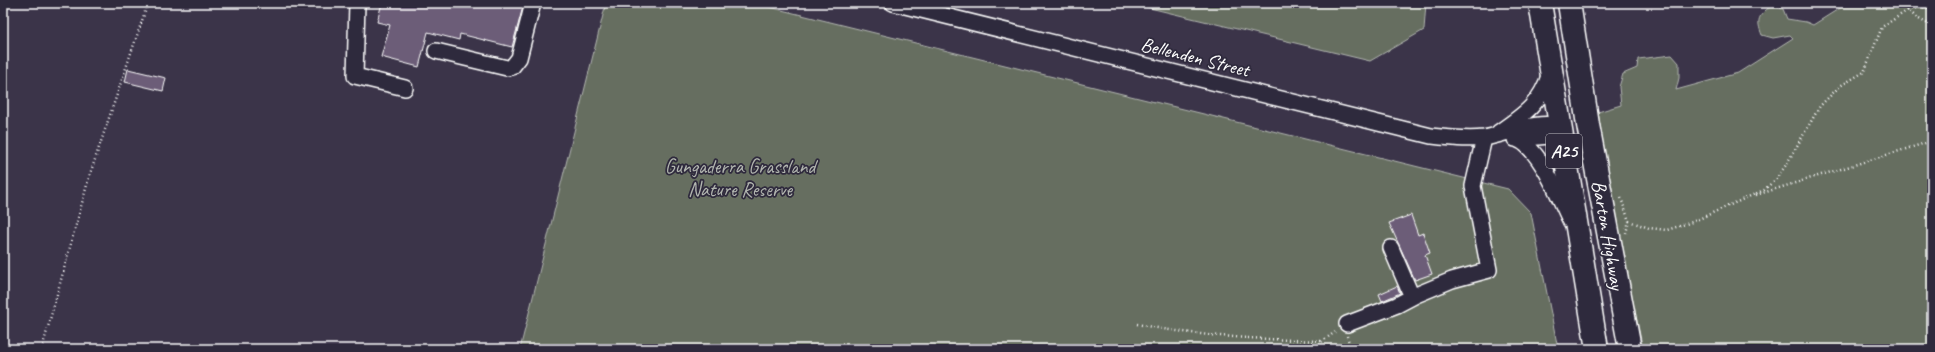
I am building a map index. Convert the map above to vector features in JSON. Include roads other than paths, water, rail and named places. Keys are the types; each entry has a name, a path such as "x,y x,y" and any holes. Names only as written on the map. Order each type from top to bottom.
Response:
{"highway":[{"name":"Barton Highway","path":"1540,3 1597,349"},
{"name":"Barton Highway","path":"1569,3 1577,63 1594,162 1630,349"},
{"path":"1577,63 1573,109 1570,118 1561,128 1572,135 1594,162"}],"street":[{"path":"357,3 355,76 405,88"},
{"path":"436,51 512,68 519,58 533,3"},
{"name":"Bellenden Street","path":"893,3 1431,136 1459,139 1489,137 1516,139 1549,136 1561,128"},
{"path":"1347,324 1397,305 1452,280 1489,270 1473,186 1489,137 1524,115 1536,102 1545,88 1551,68"},
{"name":"Bellenden Street","path":"1489,137 1547,124 1561,128"},
{"path":"1516,139 1524,143 1536,156 1577,233"},
{"path":"1391,248 1412,297"}],"park label":[{"name":"Gungaderra Grassland Nature Reserve","path":"740,178"}]}
